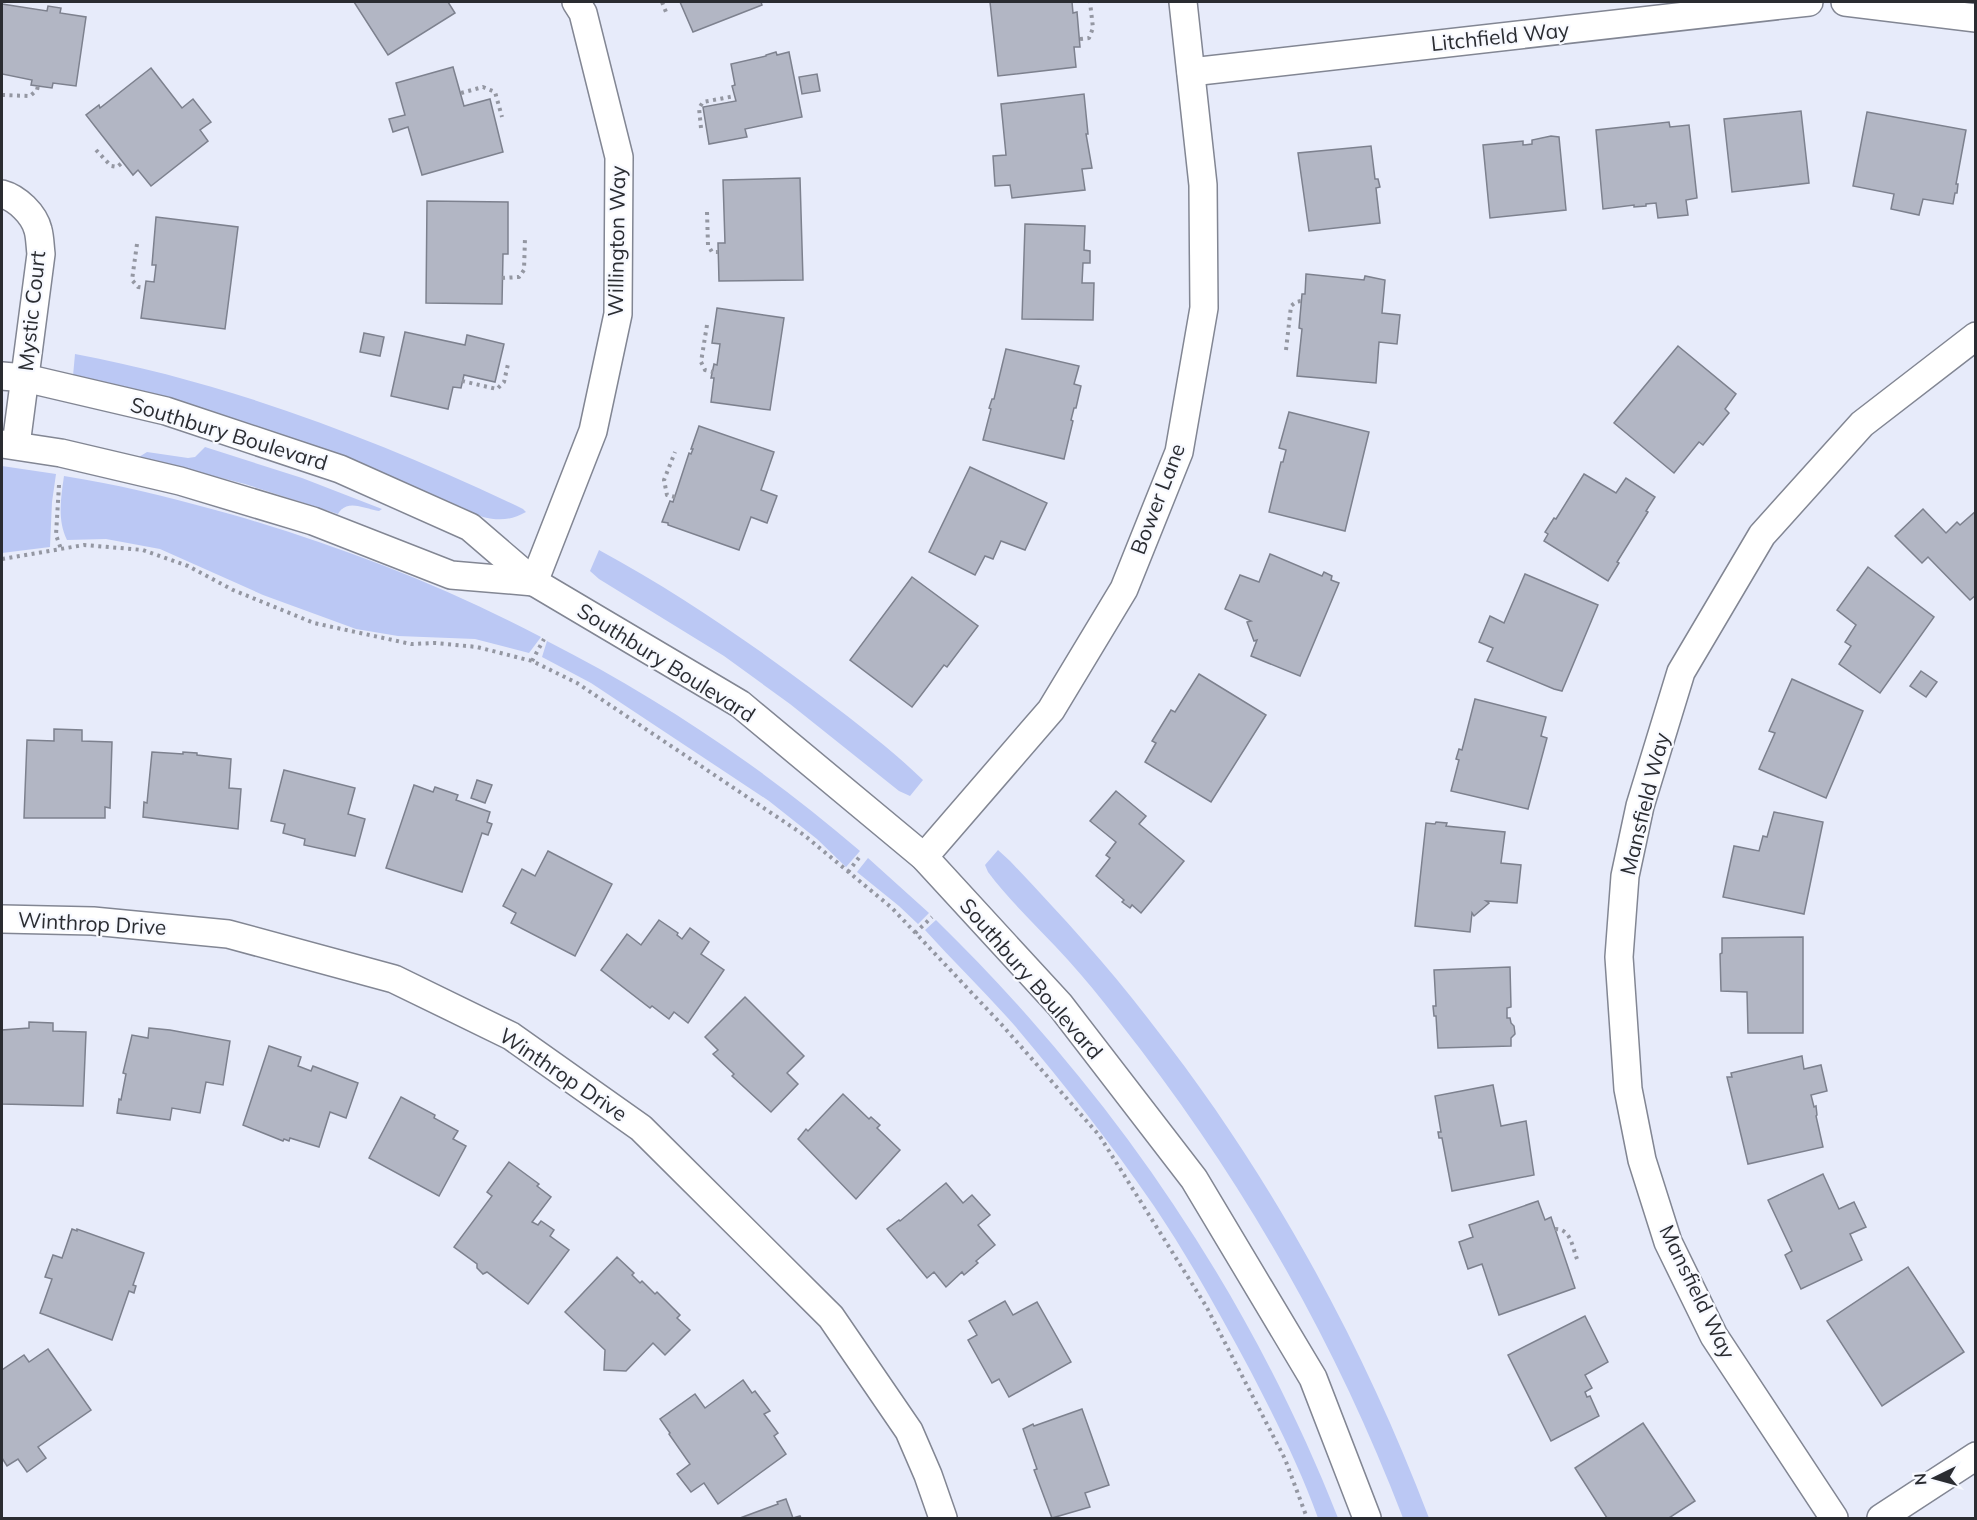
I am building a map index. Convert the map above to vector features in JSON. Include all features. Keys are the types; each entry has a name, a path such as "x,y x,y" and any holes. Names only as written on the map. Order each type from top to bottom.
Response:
{"street":[{"name":"Willington Way","path":"534,582 593,431 618,311 619,157 583,13 576,2"},
{"name":"Bower Lane","path":"924,857 1051,710 1124,589 1179,452 1204,308 1203,185 1183,2"},
{"name":"Litchfield Way","path":"1191,72 1809,2"},
{"path":"1845,2 1976,18"},
{"name":"Mystic Court","path":"2,194 9,196 26,209 38,228 41,254 14,377 9,444"},
{"name":"Mansfield Way","path":"1834,1518 1714,1336 1668,1242 1642,1160 1628,1089 1619,957 1625,876 1640,806 1681,672 1762,535 1862,424 1976,336"},
{"name":"Southbury Boulevard","path":"14,377 166,411 340,469 470,527 534,582 740,704 924,857 1060,1005 1194,1179 1313,1378 1367,1518"},
{"name":"Southbury Boulevard","path":"9,444 61,453 180,481 302,517 451,574 534,582"},
{"name":"Winthrop Drive","path":"2,919 93,921 228,934 394,979 511,1036 641,1128 831,1317 909,1431 943,1518"},
{"path":"1881,1518 1976,1456"}],"path":[{"path":"662,2 666,12"},
{"path":"1080,39 1089,38 1093,28 1090,2"},
{"path":"2,95 30,96 38,86"},
{"path":"461,93 483,87 495,92 502,117"},
{"path":"701,128 699,108 703,102 735,96"},
{"path":"96,150 111,166 117,167 123,162"},
{"path":"707,212 708,245 712,252 718,252"},
{"path":"502,278 519,278 524,270 525,238"},
{"path":"137,244 132,280 138,287 146,288"},
{"path":"1286,350 1291,306 1301,301"},
{"path":"707,326 701,362 705,370 713,372"},
{"path":"462,381 497,389 504,382 508,364"},
{"path":"675,452 664,480 667,495 675,497"},
{"path":"59,476 56,529 61,549"},
{"path":"2,559 84,545 143,550 188,566 244,595 314,623 411,644 436,643 477,647 532,661 577,683 804,835 892,908 1002,1025 1099,1135 1206,1306 1285,1459 1306,1518"},
{"path":"532,661 544,639"},
{"path":"848,872 861,855"},
{"path":"915,933 932,917"},
{"path":"1555,1229 1565,1231 1569,1235 1577,1259"}],"shaded area":[{"path":"75,354 190,381 304,417 415,460 526,512 505,519 483,517 351,461 73,376"},
{"path":"205,447 302,478 382,509 379,511 351,505 346,506 338,514 245,484 139,457 147,452 195,457"},
{"path":"2,466 56,474 50,547 2,553"},
{"path":"64,476 173,499 237,516 354,554 430,584 541,637 529,653 475,639 398,636 356,629 263,595 160,549 106,539 67,540 61,516"},
{"path":"599,550 682,599 762,652 870,734 923,780 910,796 899,791 790,704 724,656 599,579 590,571"},
{"path":"547,641 630,686 710,737 787,792 860,851 846,867 817,839 769,801 591,683 542,657"},
{"path":"998,850 1066,921 1119,982 1196,1082 1236,1140 1310,1261 1343,1324 1403,1452 1429,1518 1403,1518 1376,1451 1315,1322 1244,1199 1205,1139 1114,1015 1075,968 988,872 985,865"},
{"path":"868,858 929,913 918,924 857,872"},
{"path":"936,920 1000,985 1060,1054 1116,1124 1169,1198 1217,1274 1262,1352 1302,1434 1338,1518 1318,1518 1287,1443 1250,1370 1204,1286 1154,1206 1104,1137 1033,1048 925,930"}],"building":[{"path":"354,2 448,2 455,13 388,55"},
{"path":"680,2 761,2 762,5 693,32"},
{"path":"990,2 1072,2 1073,13 1077,12 1080,47 1074,47 1076,67 998,76"},
{"path":"2,4 47,11 48,6 61,8 60,13 86,17 76,86 53,83 52,88 31,85 32,80 2,74"},
{"path":"776,52 777,55 789,52 802,117 745,129 747,137 709,144 703,107 736,101 732,86 735,85 731,64"},
{"path":"453,67 464,106 490,99 503,152 422,175 408,127 393,132 389,119 405,115 396,83"},
{"path":"151,68 182,108 193,99 211,122 200,130 208,141 151,186 138,170 133,175 86,115 99,105 100,108"},
{"path":"817,74 820,91 802,94 799,77"},
{"path":"1084,94 1088,134 1086,134 1092,168 1082,169 1085,190 1012,198 1010,185 995,186 993,156 1006,155 1001,104"},
{"path":"1801,111 1809,183 1732,192 1724,119"},
{"path":"1867,112 1966,130 1956,184 1958,184 1957,193 1955,193 1953,204 1923,199 1919,215 1891,209 1894,194 1853,186"},
{"path":"1669,122 1670,127 1689,125 1697,198 1686,200 1688,215 1658,218 1656,203 1646,204 1646,206 1634,207 1634,205 1603,209 1596,130"},
{"path":"1551,136 1559,137 1566,210 1490,218 1483,145 1523,141 1523,145 1532,144 1532,140"},
{"path":"1371,146 1375,179 1378,179 1380,187 1376,188 1380,223 1309,231 1298,153"},
{"path":"800,178 803,280 719,281 718,243 725,243 723,180"},
{"path":"427,201 508,202 508,254 503,254 502,304 426,303"},
{"path":"156,217 238,227 225,329 141,318 146,281 154,282 156,265 152,265"},
{"path":"1025,224 1085,226 1084,250 1090,251 1090,263 1083,263 1082,283 1094,283 1093,320 1022,319"},
{"path":"1306,274 1364,280 1365,276 1385,280 1382,313 1400,315 1397,344 1379,342 1376,383 1297,376 1302,329 1299,328 1302,294 1305,294"},
{"path":"717,308 784,318 770,410 711,402 714,378 711,378 714,364 717,365 720,344 712,343"},
{"path":"405,332 465,345 467,335 504,344 495,382 464,375 461,388 453,387 448,409 391,396"},
{"path":"364,333 384,337 380,356 360,352"},
{"path":"1678,346 1736,394 1725,409 1729,413 1703,445 1699,442 1674,473 1614,423"},
{"path":"1006,349 1079,366 1074,384 1081,386 1071,420 1073,421 1064,459 983,440 991,409 989,408 994,399"},
{"path":"1289,412 1369,432 1345,531 1269,512 1286,450 1279,448"},
{"path":"699,426 774,452 761,490 777,496 767,523 751,517 739,550 662,522 670,501 673,502"},
{"path":"970,467 1047,503 1025,550 1001,541 993,559 985,556 975,575 929,552"},
{"path":"1584,474 1616,493 1626,478 1655,497 1608,581 1544,541 1548,534 1545,532 1554,518 1556,519"},
{"path":"1923,509 1946,533 1957,522 1960,525 1976,511 1976,595 1970,600 1928,557 1922,563 1895,536"},
{"path":"1270,554 1322,576 1324,572 1332,576 1331,580 1339,583 1300,676 1251,656 1257,640 1254,641 1247,622 1251,621 1225,609 1240,575 1259,582"},
{"path":"1868,567 1934,617 1880,693 1839,664 1851,646 1845,642 1856,625 1837,610"},
{"path":"1525,574 1598,605 1562,691 1487,661 1493,648 1479,642 1490,616 1504,623"},
{"path":"912,577 978,626 947,667 944,665 912,707 850,660"},
{"path":"1921,671 1937,682 1926,697 1910,686"},
{"path":"1199,674 1266,715 1211,802 1145,762 1156,743 1152,741 1171,710 1175,712"},
{"path":"1792,679 1863,711 1826,798 1759,769 1775,733 1769,731"},
{"path":"1475,699 1546,717 1541,736 1547,738 1528,809 1451,791 1459,760 1456,759 1459,749 1462,750"},
{"path":"54,729 82,730 82,741 112,742 110,808 105,807 105,818 24,818 27,740 54,741"},
{"path":"152,752 197,753 197,755 231,759 229,788 241,789 238,829 143,817 144,802 147,803"},
{"path":"284,770 355,788 348,814 365,819 355,856 304,845 305,839 283,833 285,824 271,821"},
{"path":"477,780 492,785 485,803 471,798"},
{"path":"414,785 433,792 435,787 458,795 456,800 490,812 487,822 492,824 488,835 482,833 462,892 386,868"},
{"path":"1116,791 1146,816 1139,824 1184,861 1141,913 1132,905 1130,908 1122,902 1124,900 1096,876 1110,858 1106,855 1116,842 1090,821"},
{"path":"1774,812 1823,822 1804,914 1723,897 1734,846 1759,851 1763,836 1767,837"},
{"path":"1436,822 1447,823 1446,826 1505,832 1501,863 1521,865 1517,903 1486,901 1489,903 1474,916 1472,913 1470,932 1415,926 1426,823 1435,824"},
{"path":"548,851 612,884 575,956 511,923 516,913 503,906 522,869 535,876"},
{"path":"659,920 678,933 677,935 682,939 690,928 709,942 701,954 724,970 688,1023 674,1012 669,1019 652,1006 650,1008 601,970 627,934 641,945"},
{"path":"1803,937 1803,1033 1748,1033 1747,992 1721,991 1722,938"},
{"path":"1510,967 1511,1007 1507,1008 1507,1018 1510,1018 1514,1026 1515,1034 1511,1038 1511,1046 1438,1048 1433,1006 1436,1006 1434,970"},
{"path":"745,997 804,1056 787,1073 798,1084 771,1112 732,1076 734,1074 713,1054 718,1050 705,1037"},
{"path":"29,1022 53,1023 53,1031 86,1032 83,1106 2,1104 2,1030 29,1028"},
{"path":"149,1028 230,1041 223,1085 206,1082 200,1113 172,1108 170,1120 117,1113 132,1035 148,1038"},
{"path":"269,1046 301,1057 298,1066 311,1071 313,1066 358,1083 346,1118 330,1112 319,1147 290,1138 289,1141 284,1139 283,1141 243,1125"},
{"path":"1802,1056 1804,1069 1821,1065 1827,1091 1811,1095 1814,1107 1816,1106 1823,1147 1748,1164 1727,1077 1732,1077 1731,1073"},
{"path":"1493,1085 1501,1126 1526,1121 1534,1175 1452,1191 1442,1138 1439,1138 1438,1132 1441,1132 1435,1096"},
{"path":"843,1094 869,1119 871,1117 880,1125 877,1128 900,1150 856,1199 798,1139"},
{"path":"401,1097 435,1115 434,1118 458,1131 453,1139 466,1146 439,1196 369,1158"},
{"path":"509,1162 539,1184 537,1186 551,1197 532,1222 538,1225 541,1221 554,1230 550,1236 569,1250 528,1304 487,1272 483,1274 477,1268 477,1264 454,1247 492,1196 487,1192"},
{"path":"1823,1174 1839,1209 1854,1202 1866,1227 1850,1234 1862,1260 1801,1289 1785,1255 1792,1251 1768,1200"},
{"path":"946,1183 963,1203 972,1195 990,1215 978,1225 995,1245 964,1275 962,1272 946,1287 934,1272 927,1278 887,1229"},
{"path":"1538,1201 1545,1220 1551,1217 1575,1288 1499,1315 1482,1264 1468,1269 1459,1242 1473,1237 1469,1225"},
{"path":"72,1229 144,1253 133,1285 136,1286 134,1293 129,1291 112,1340 40,1313 52,1279 45,1277 53,1255 62,1258"},
{"path":"617,1257 634,1273 632,1275 640,1283 642,1281 655,1294 657,1292 680,1315 677,1318 690,1330 665,1355 653,1343 626,1371 604,1370 605,1350 565,1312"},
{"path":"1908,1267 1964,1352 1882,1406 1827,1321"},
{"path":"1005,1301 1013,1315 1037,1302 1071,1362 1009,1397 999,1379 992,1383 968,1340 977,1335 969,1321"},
{"path":"1585,1316 1608,1362 1585,1375 1592,1388 1585,1392 1587,1397 1590,1396 1599,1416 1551,1441 1508,1355"},
{"path":"48,1349 91,1410 38,1447 46,1458 27,1472 18,1459 7,1466 2,1458 2,1370 24,1355 29,1362"},
{"path":"743,1380 752,1393 755,1391 770,1411 764,1414 778,1433 774,1436 786,1454 718,1504 704,1483 691,1492 677,1474 690,1464 660,1419 695,1394 705,1408"},
{"path":"1082,1409 1109,1485 1085,1493 1090,1507 1052,1518 1034,1470 1037,1469 1023,1429"},
{"path":"1643,1423 1695,1501 1669,1518 1607,1518 1575,1468"},
{"path":"786,1499 793,1518 740,1518 778,1504 777,1502"}]}
